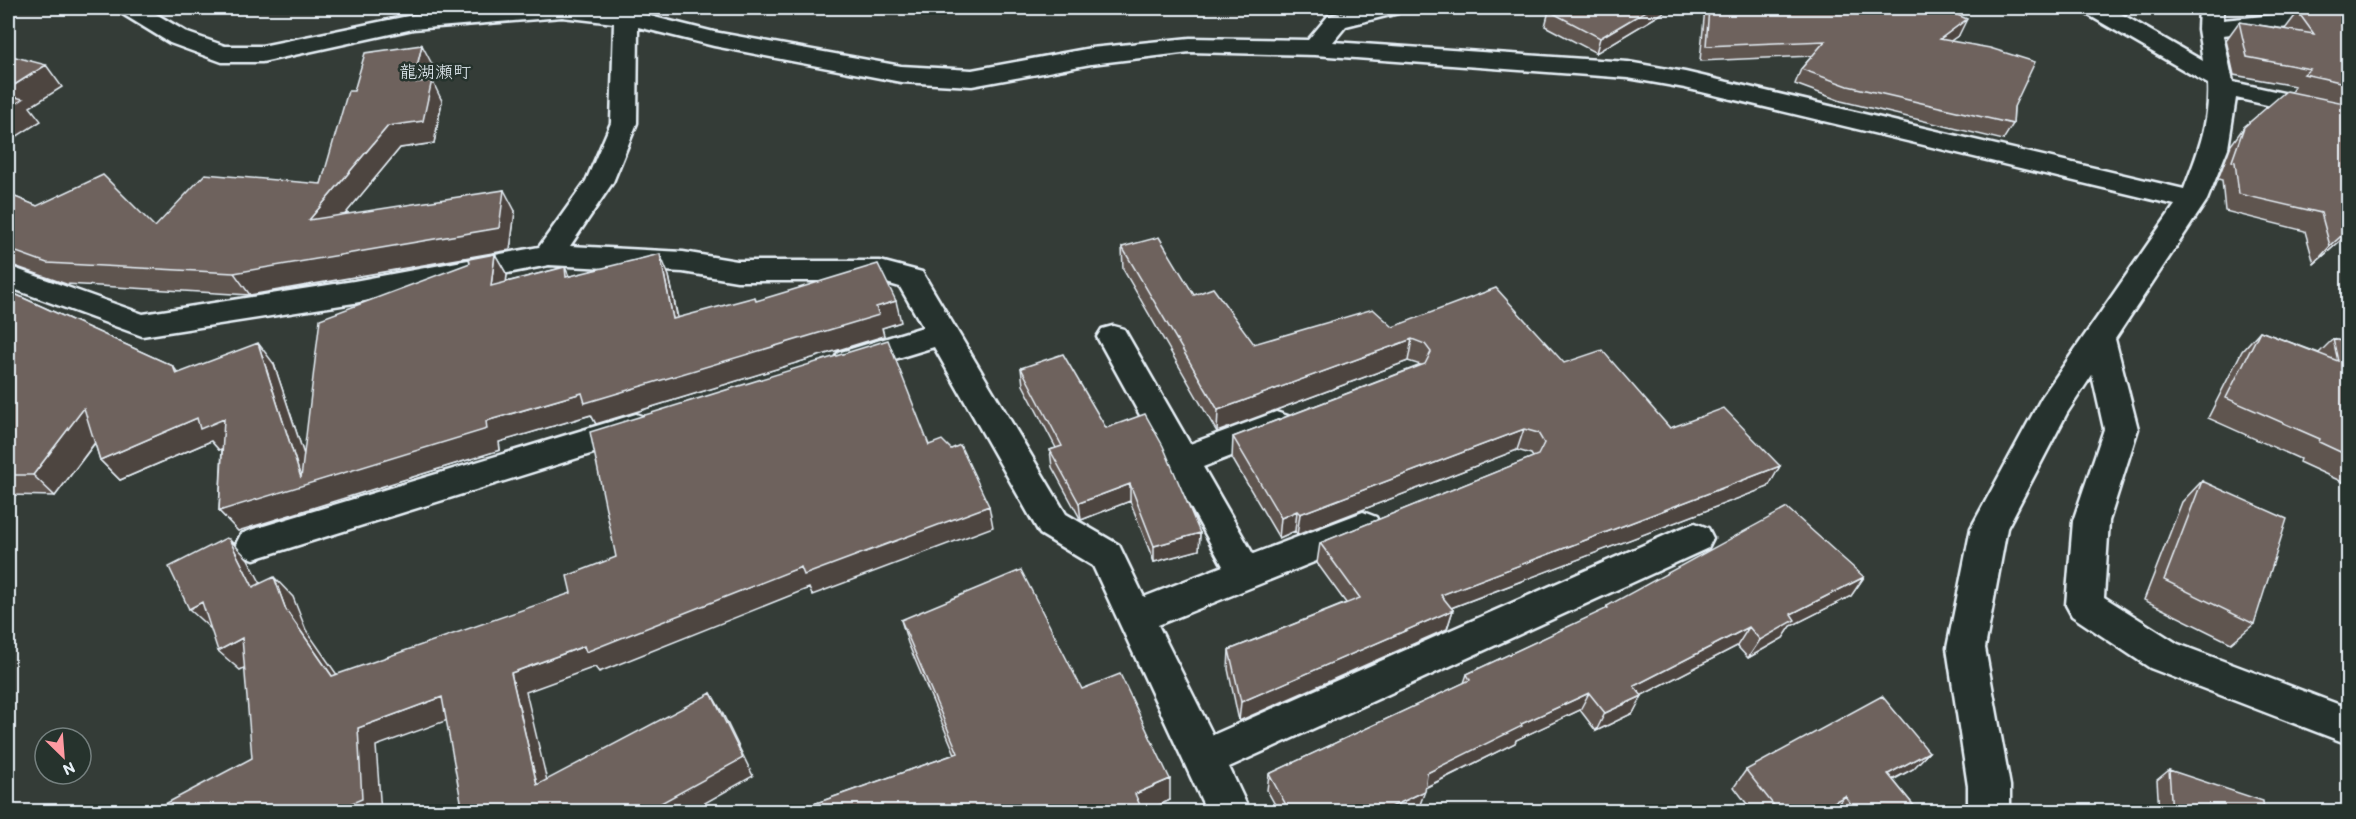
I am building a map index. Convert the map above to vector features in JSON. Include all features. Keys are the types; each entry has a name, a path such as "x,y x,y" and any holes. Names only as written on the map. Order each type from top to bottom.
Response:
{"street":[{"path":"130,8 179,38 222,54 262,54 413,22 562,10 626,17 714,39 901,74 972,78 1091,56 1190,45 1316,48 1628,70 1685,80 2193,200"},
{"path":"1316,48 1337,21 1389,8"},
{"path":"2094,8 2220,83 2349,115"},
{"path":"1989,812 1989,786 1966,648 1989,528 2054,405 2193,200 2214,148 2223,96 2210,19 2349,13"},
{"path":"549,255 599,182 624,123 626,17"},
{"path":"8,276 142,325 354,292 549,255 683,262 737,271 880,271 911,279 1053,524 1106,556 1229,812"},
{"path":"816,372 942,333"},
{"path":"1113,336 1245,573"},
{"path":"2100,340 2121,429 2091,521 2085,605 2164,656 2349,726"},
{"path":"1182,461 1301,416"},
{"path":"254,544 667,417"},
{"path":"1135,617 1398,513"},
{"path":"1203,759 1695,538"}],"building":[{"path":"1555,8 1651,8 1600,38 1549,11"},
{"path":"1709,8 1941,8 1967,19 1940,39 1990,48 2035,62 2014,107 2013,124 1848,86 1801,69 1825,41 1706,46"},
{"path":"2349,9 2349,84 2304,74 2310,69 2247,57 2239,22 2314,34 2298,12"},
{"path":"422,45 413,83 432,80 423,121 388,126 309,220 504,190 499,228 234,273 47,263 8,249 8,194 37,206 103,175 155,227 205,174 321,184 348,91 354,91 365,53"},
{"path":"8,55 46,65 8,89"},
{"path":"2286,91 2349,104 2349,229 2330,246 2321,213 2239,194 2235,162 2232,161 2244,127"},
{"path":"8,95 23,99 8,109"},
{"path":"1159,237 1194,295 1213,288 1254,344 1373,309 1393,327 1496,288 1564,363 1602,350 1670,428 1724,408 1780,466 1441,595 1453,610 1241,702 1229,650 1360,598 1320,543 1538,455 1544,443 1538,433 1524,429 1300,514 1297,511 1281,518 1233,437 1425,364 1431,352 1425,344 1412,339 1218,410 1122,247"},
{"path":"495,254 491,286 565,267 566,277 660,254 673,319 755,297 756,301 878,264 896,301 876,307 879,315 585,403 582,393 486,421 487,429 219,511 224,419 200,429 197,418 100,460 84,408 33,475 8,475 8,291 173,366 176,374 258,343 301,478 320,319 470,263 469,259"},
{"path":"2260,331 2338,361 2333,339 2349,343 2349,456 2319,442 2320,439 2226,398"},
{"path":"888,340 929,445 942,440 951,449 960,445 989,506 804,575 801,567 586,652 584,646 511,673 537,785 711,693 743,758 645,812 463,812 442,697 358,728 362,799 330,812 150,812 252,758 242,638 218,651 202,602 189,609 169,567 226,538 229,539 253,587 274,577 286,610 332,676 571,593 567,576 616,557 590,432"},
{"path":"1063,354 1106,428 1145,414 1163,446 1200,533 1154,546 1130,484 1079,503 1050,450 1062,446 1021,368"},
{"path":"2202,481 2287,519 2254,624 2164,580"},
{"path":"1787,508 1864,577 1791,614 1795,620 1760,640 1749,627 1634,686 1642,696 1605,713 1589,693 1521,724 1522,726 1427,773 1425,791 1381,812 1290,812 1269,774 1470,680 1467,674 1608,608 1607,606"},
{"path":"1021,570 1082,689 1120,674 1170,779 1135,794 1143,812 791,812 958,753 901,620"},
{"path":"1882,696 1929,752 1888,774 1919,812 1857,812 1845,796 1816,812 1779,812 1746,770"},
{"path":"2169,770 2263,801 2264,812 2172,812"}],"district":[{"name":"龍湖瀬町","path":"435,72"}]}
